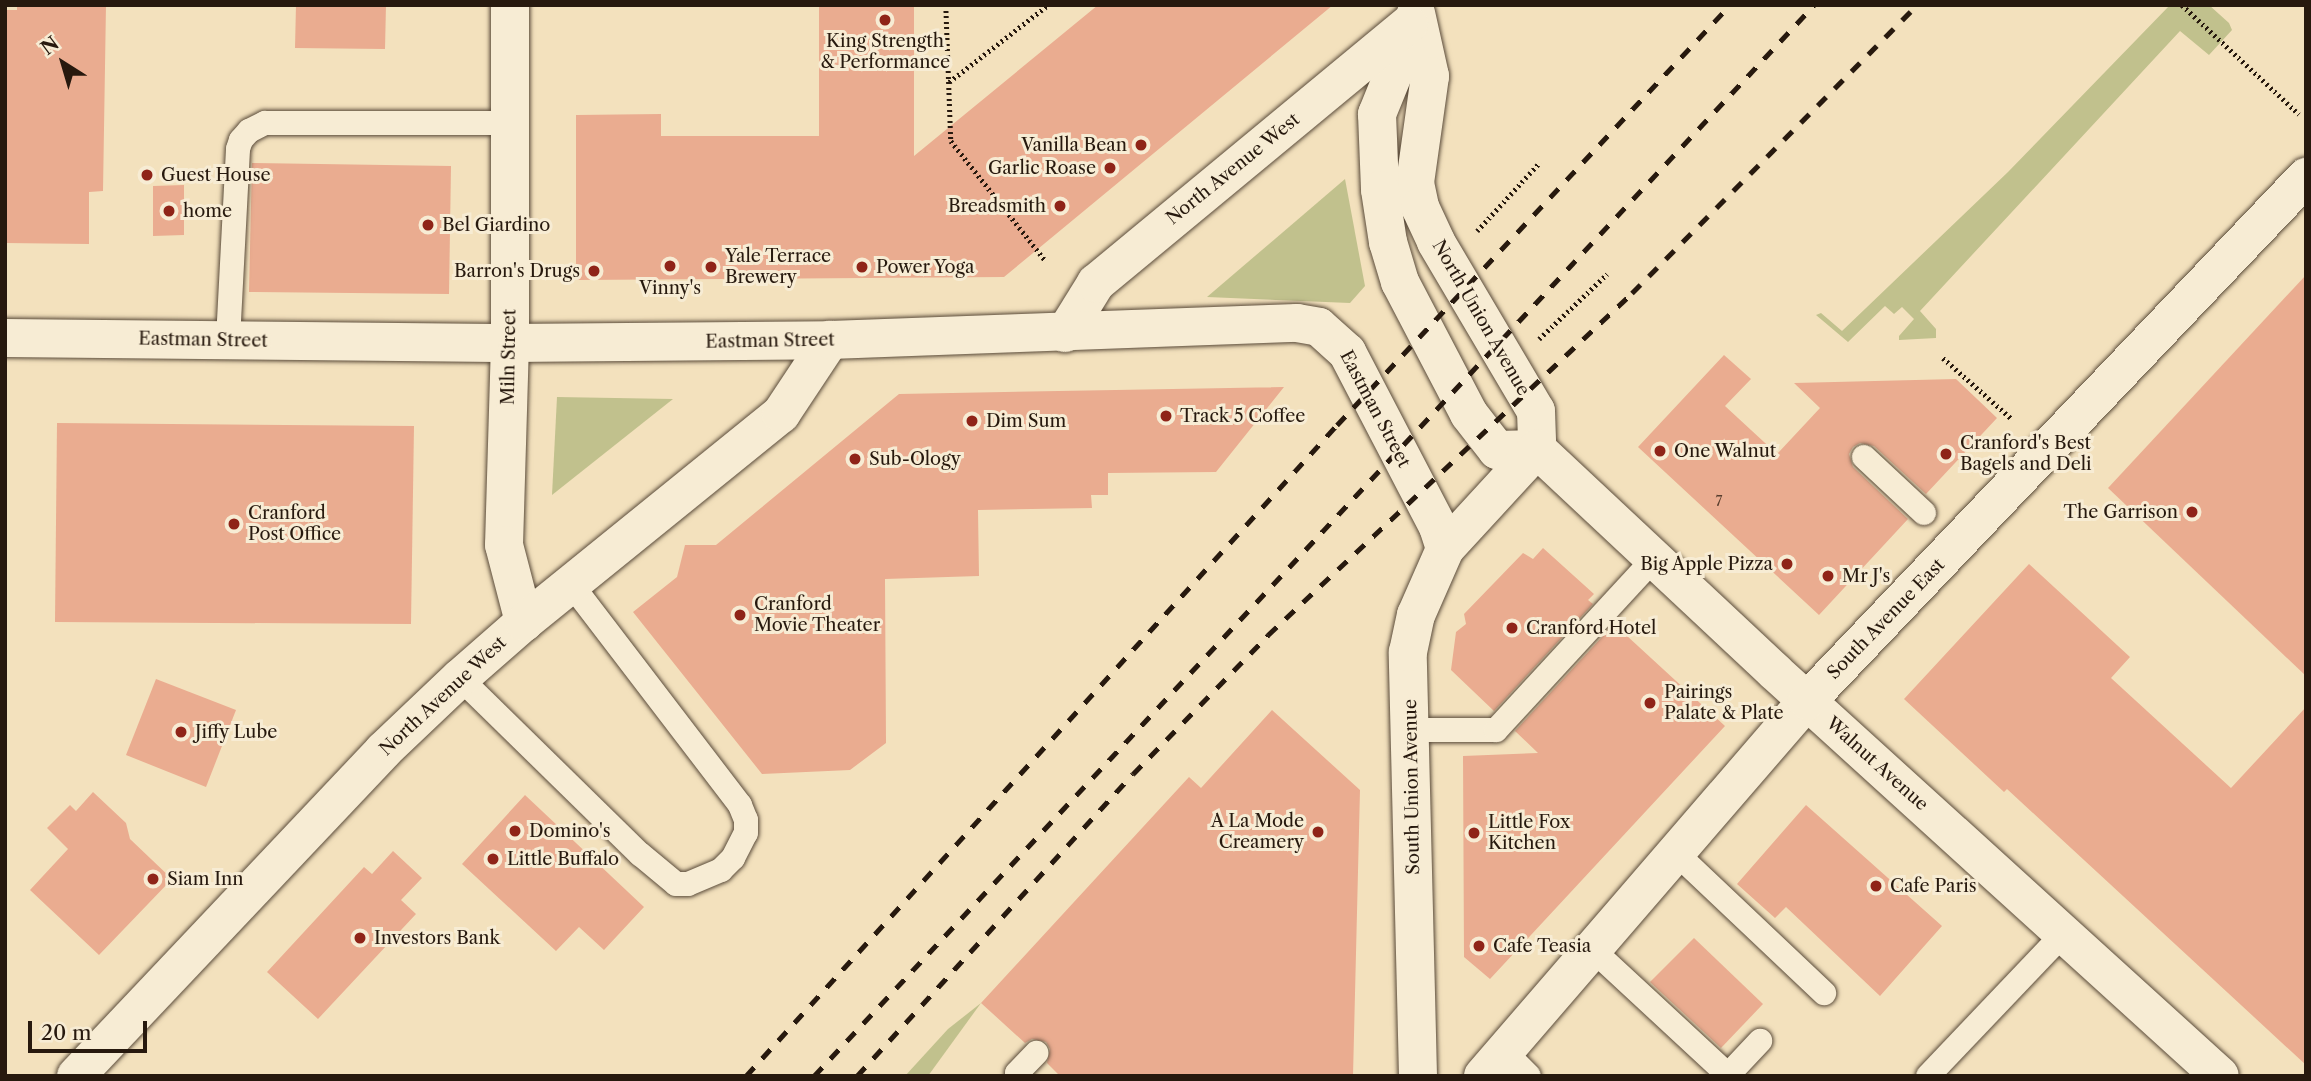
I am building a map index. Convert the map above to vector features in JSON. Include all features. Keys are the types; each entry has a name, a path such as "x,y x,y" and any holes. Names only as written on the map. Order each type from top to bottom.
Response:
{"street":[{"name":"Miln Street","path":"510,5 510,343 504,545 524,622"},
{"name":"North Avenue West","path":"1065,333 1096,283 1420,10"},
{"name":"North Union Avenue","path":"1420,10 1430,76 1415,183 1420,207 1436,242 1536,411 1537,449"},
{"path":"1420,10 1377,114 1380,190 1396,268 1400,282 1469,414 1497,450 1537,449"},
{"name":"South Avenue East","path":"1505,1068 1592,949 1807,701 2306,177"},
{"name":"Eastman Street","path":"5,338 510,343 830,340 1297,323 1319,327 1347,352 1446,549"},
{"name":"North Avenue West","path":"76,1076 383,751 460,678 524,622 781,414 830,340"},
{"name":"South Union Avenue","path":"1418,1076 1408,652 1416,615 1446,549 1537,449"},
{"name":"Walnut Avenue","path":"1537,449 1653,560 2220,1076"}],"lane":[{"path":"228,340 238,149 241,139 249,131 265,123 510,123"},
{"path":"1864,457 1924,513"},
{"path":"1410,730 1496,730 1653,560"},
{"path":"460,678 640,854 676,884 688,884 721,870 733,858 746,833 746,820 740,805 571,584"},
{"path":"1676,853 1824,993"},
{"path":"1928,1076 2063,933"},
{"path":"1592,949 1728,1075 1760,1041"},
{"path":"1020,1076 1017,1073 1036,1054"}],"path":[{"path":"947,5 950,141 1045,260"},
{"path":"948,83 1048,5"},
{"path":"2182,5 2299,114"},
{"path":"1477,231 1541,162"},
{"path":"1538,339 1607,274"},
{"path":"1943,358 2012,419"}],"green space":[{"path":"2170,5 2209,5 2229,23 2232,30 2209,55 2180,31 1920,311 1936,329 1936,338 1899,340 1899,336 1914,319 1902,307 1894,314 1885,306 1848,342 1816,315 1821,313 1842,331 2008,172"},
{"path":"1345,179 1365,286 1350,303 1207,297"},
{"path":"557,397 673,399 552,495"},
{"path":"981,1003 928,1076 905,1076 948,1029"}],"building":[{"path":"17,5 106,5 103,191 89,192 89,244 5,243 5,10 17,10"},
{"path":"296,5 386,5 385,49 295,48"},
{"path":"819,5 914,5 914,156 1098,5 1333,5 1004,277 576,280 576,115 661,114 661,136 819,136"},
{"path":"252,163 451,166 449,294 249,292"},
{"name":"home","path":"184,185 184,235 153,236 153,186"},
{"path":"2306,275 2306,676 2108,488"},
{"path":"1724,355 1751,379 1725,406 1777,454 1820,408 1794,383 1956,379 1997,418 1926,494 1874,446 1860,443 1853,447 1849,454 1853,467 1908,519 1819,615 1638,447"},
{"path":"1284,387 1216,472 1108,473 1108,495 1091,495 1092,508 978,510 979,576 885,579 886,743 850,770 762,774 633,612 677,577 685,545 716,545 899,394"},
{"name":"Cranford Post Office","path":"57,423 414,426 411,624 55,622"},
{"name":"Cranford Hotel","path":"1543,548 1594,594 1588,600 1593,604 1494,711 1451,670 1456,632 1466,624 1464,614 1523,553 1533,559"},
{"path":"2029,564 2130,657 2111,678 2231,788 2306,707 2306,1065 2007,789 2004,792 1904,699"},
{"path":"1614,624 1725,726 1490,979 1464,957 1463,756 1538,753 1515,731"},
{"name":"Jiffy Lube","path":"156,679 236,710 206,787 126,755"},
{"path":"1272,710 1360,790 1353,1076 1060,1076 1047,1063 1050,1049 1046,1042 1032,1039 1025,1043 981,1003 1189,777 1201,788"},
{"path":"93,792 126,823 130,839 172,879 99,955 30,890 68,849 47,828 70,805 76,811"},
{"path":"525,795 644,907 604,950 579,927 556,951 462,864"},
{"path":"1806,805 1942,926 1880,996 1786,907 1775,918 1737,884"},
{"path":"393,851 422,878 401,900 416,914 318,1019 267,972 364,867 372,874"},
{"path":"1694,938 1763,1004 1721,1048 1650,982"}],"railway":[{"path":"746,1076 1337,425 1730,5"},
{"path":"814,1076 1814,5"},
{"path":"857,1076 1133,774 1268,635 1632,293 1917,5"}],"place":[{"name":"King Strength & Performance","path":"885,20"},
{"name":"Vanilla Bean","path":"1141,145"},
{"name":"Garlic Roase","path":"1110,168"},
{"name":"Guest House","path":"147,175"},
{"name":"Breadsmith","path":"1060,206"},
{"name":"home","path":"169,211"},
{"name":"Bel Giardino","path":"428,225"},
{"name":"Vinny's","path":"670,266"},
{"name":"Yale Terrace Brewery","path":"711,267"},
{"name":"Power Yoga","path":"862,267"},
{"name":"Barron's Drugs","path":"594,271"},
{"name":"Track 5 Coffee","path":"1166,416"},
{"name":"Dim Sum","path":"972,421"},
{"name":"One Walnut","path":"1660,451"},
{"name":"Cranford's Best Bagels and Deli","path":"1946,454"},
{"name":"Sub-Ology","path":"855,459"},
{"name":"The Garrison","path":"2192,512"},
{"name":"Cranford Post Office","path":"234,524"},
{"name":"Big Apple Pizza","path":"1787,564"},
{"name":"Mr J's","path":"1828,576"},
{"name":"Cranford Movie Theater","path":"740,615"},
{"name":"Cranford Hotel","path":"1512,628"},
{"name":"Pairings Palate & Plate","path":"1650,703"},
{"name":"Jiffy Lube","path":"181,732"},
{"name":"Domino's","path":"515,831"},
{"name":"A La Mode Creamery","path":"1318,832"},
{"name":"Little Fox Kitchen","path":"1474,833"},
{"name":"Little Buffalo","path":"493,859"},
{"name":"Siam Inn","path":"153,879"},
{"name":"Cafe Paris","path":"1876,886"},
{"name":"Investors Bank","path":"360,938"},
{"name":"Cafe Teasia","path":"1479,946"}]}
